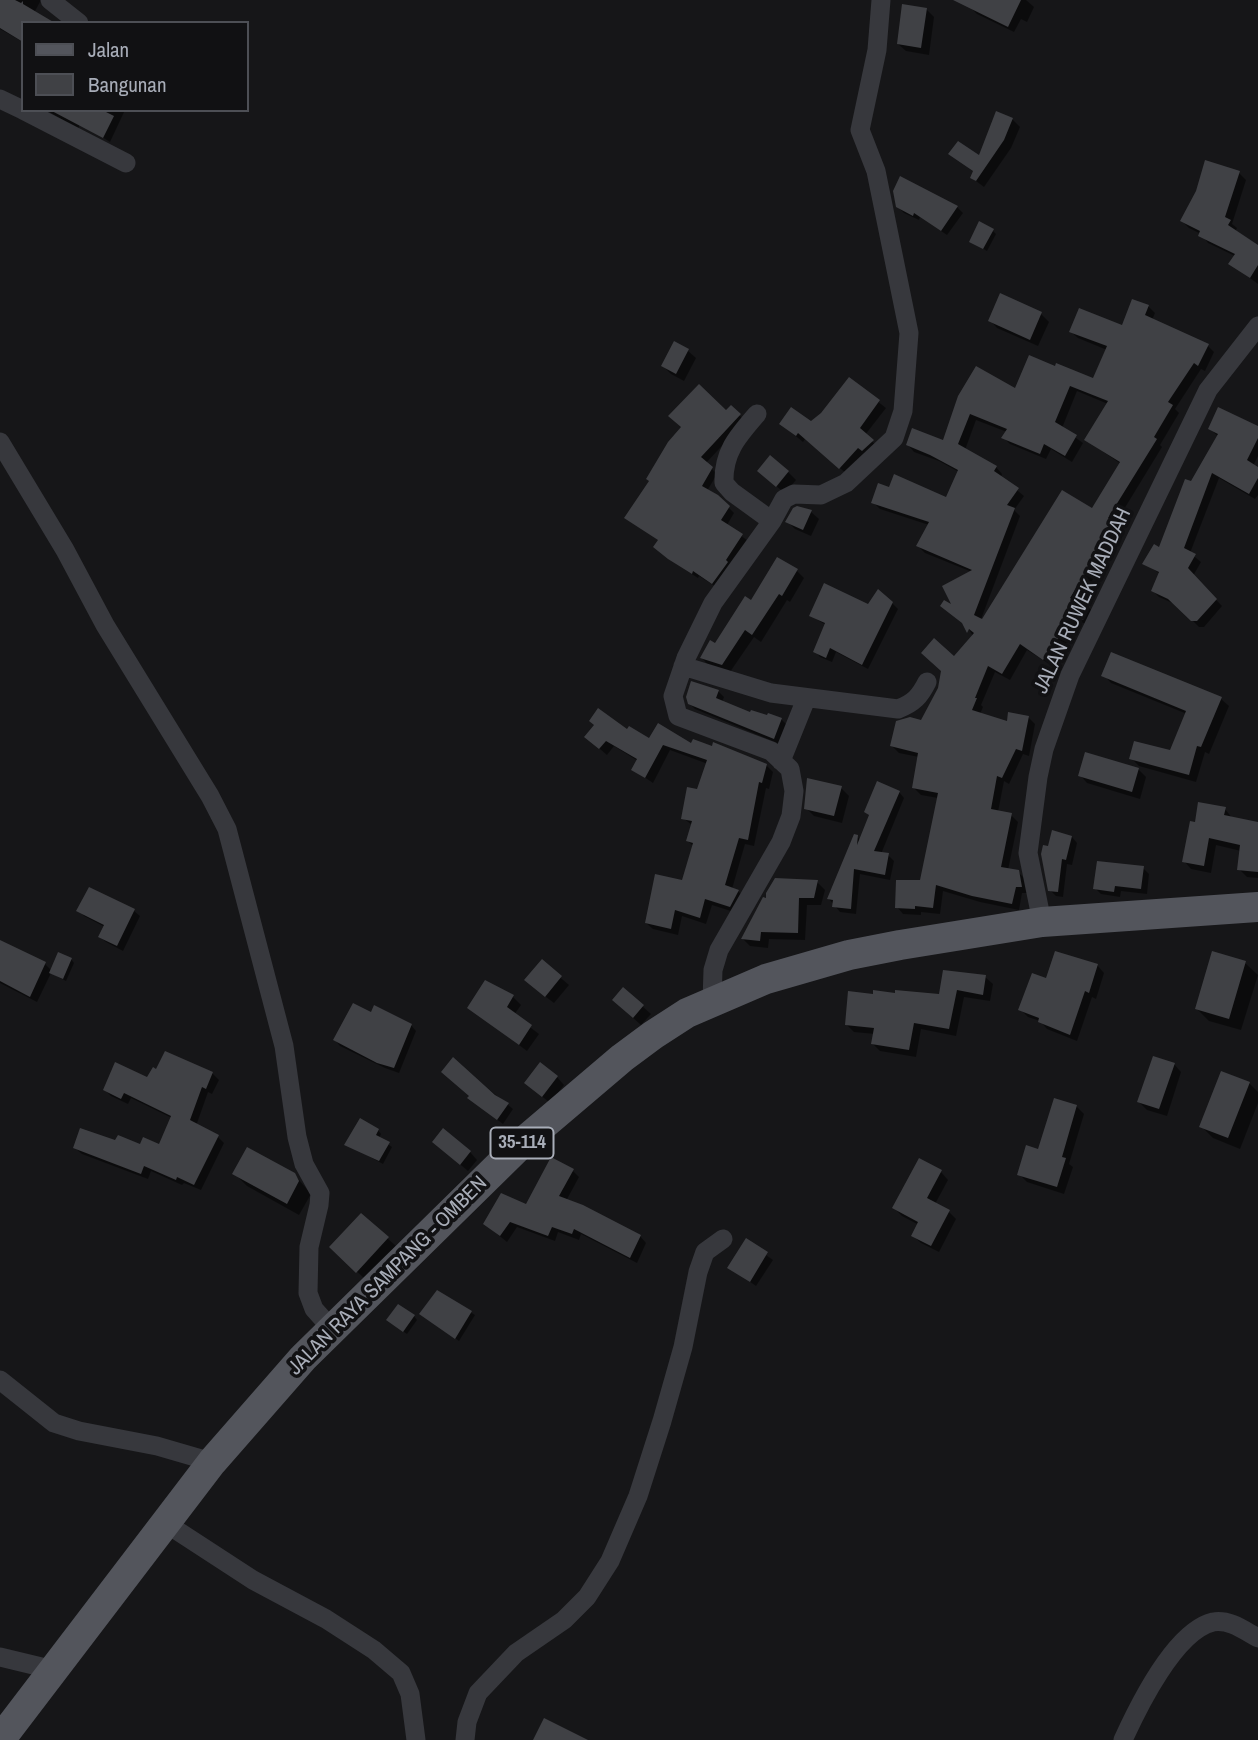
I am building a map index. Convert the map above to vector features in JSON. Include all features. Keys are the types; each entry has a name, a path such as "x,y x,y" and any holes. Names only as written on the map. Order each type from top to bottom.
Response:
{"main road":[{"name":"JALAN RAYA SAMPANG - OMBEN","path":"0,1740 212,1462 331,1328 522,1143 622,1058 687,1013 766,979 849,956 962,934 1042,922 1258,907"}],"street":[{"path":"50,0 76,21"},
{"path":"712,1001 713,970 719,950 776,851 791,816 794,791 789,769 771,751 678,716 673,696 683,666 713,603 772,521 784,499 794,494 821,495 846,483 894,438 903,411 909,333 876,171 860,130 877,50 881,0"},
{"path":"0,99 21,109"},
{"path":"27,112 126,163"},
{"name":"JALAN RUWEK MADDAH","path":"1042,922 1028,853 1038,777 1062,697 1070,675 1208,390 1258,326"},
{"path":"757,414 739,435 725,458 724,483 772,521"},
{"path":"0,442 227,829 284,1046 297,1138 304,1164 320,1193 309,1247 308,1293 314,1309 331,1328"},
{"path":"683,666 771,693 898,709 909,705 920,696 927,682"},
{"path":"781,761 806,699"},
{"path":"465,1740 467,1723 478,1693 516,1653 564,1620 587,1597 610,1561 638,1496 662,1420 683,1347 698,1272 705,1252 723,1239"},
{"path":"0,1380 54,1423 79,1431 157,1446 212,1462"},
{"path":"167,1524 253,1580 326,1619 374,1650 401,1673 410,1694 416,1740"},
{"path":"1123,1740 1145,1693 1172,1655 1196,1630 1213,1622 1223,1622 1236,1625 1258,1638"},
{"path":"0,1657 54,1670"}],"building":[{"path":"0,0 23,1 23,4 52,21 21,21 21,41 0,28"},
{"path":"953,0 1021,0 1008,27"},
{"path":"902,4 927,8 921,48 897,44"},
{"path":"996,111 1013,118 1004,140 976,181 970,178 973,171 948,154 958,141 979,155"},
{"path":"54,112 106,112 114,116 103,138"},
{"path":"1205,160 1240,171 1225,217 1231,220 1228,225 1258,245 1258,265 1250,278 1228,264 1235,254 1198,236 1200,231 1180,221 1196,191"},
{"path":"900,176 958,206 941,231 914,213 913,216 896,207 893,191"},
{"path":"979,221 994,229 983,249 969,242"},
{"path":"1000,293 1042,312 1030,340 988,321"},
{"path":"1132,299 1149,305 1145,315 1209,344 1198,366 1194,363 1168,402 1173,405 1154,437 1157,439 1108,518 1117,524 1070,598 1090,606 1083,620 1074,616 1043,660 1020,644 1002,674 988,666 975,698 972,710 1007,721 1008,712 1029,716 1022,751 1016,749 1002,778 997,776 991,809 1012,813 1001,867 1019,870 1022,887 1016,887 1012,904 936,885 933,908 895,908 896,880 920,880 938,793 912,788 918,753 890,746 896,721 910,717 921,720 938,688 941,671 921,653 934,638 954,656 974,633 969,629 967,633 962,623 940,606 944,600 951,604 942,586 972,570 916,546 929,522 871,503 878,483 889,487 894,474 946,497 958,470 906,445 912,428 943,440 958,396 976,366 1015,388 1029,355 1093,378 1107,346 1069,332 1079,308 1122,325","holes":["1070,386 1108,401 1084,440 1120,462 1092,508 1062,490 982,619 974,615 1015,508 1007,505 1019,488 994,471 997,466 958,444 970,414 1007,429 1001,438 1040,454 1044,444 1065,456 1077,435 1055,422"]},
{"path":"674,341 689,349 676,374 661,366"},
{"path":"849,377 880,400 860,428 874,440 862,451 858,448 839,469 798,433 796,436 779,424 791,407 811,421 821,413"},
{"path":"699,384 726,410 731,405 741,414 701,457 713,467 702,486 730,506 721,520 743,534 712,584 668,559 653,547 658,540 624,518 649,481 646,479 668,442 681,427 668,416"},
{"path":"1218,407 1258,426 1258,438 1247,460 1258,467 1258,478 1249,494 1212,473 1184,548 1196,554 1188,568 1217,599 1197,621 1191,621 1168,599 1151,591 1159,572 1142,564 1154,544 1159,547 1185,479 1191,481 1218,434 1208,429"},
{"path":"770,455 789,471 776,487 757,471"},
{"path":"797,506 812,510 803,530 785,522"},
{"path":"777,557 798,569 782,596 779,594 752,635 745,630 722,665 700,658 710,640 715,643 745,596 751,600"},
{"path":"824,583 868,604 878,589 893,602 862,665 830,648 826,658 813,652 825,623 809,616"},
{"path":"1111,652 1222,697 1201,747 1197,746 1189,775 1129,759 1134,741 1170,750 1186,711 1101,676"},
{"path":"691,681 719,690 716,698 750,712 768,713 782,718 774,739 688,704 686,697"},
{"path":"598,708 627,729 629,726 649,738 658,723 691,743 693,739 712,746 713,742 767,764 762,783 759,782 748,840 739,838 725,885 739,890 730,907 705,899 700,918 675,910 671,929 645,923 655,874 682,880 693,843 686,841 692,821 681,819 687,787 697,789 707,760 663,745 645,778 631,770 637,759 606,741 599,749 584,737 594,725 589,721"},
{"path":"1085,752 1139,768 1132,792 1078,776"},
{"path":"807,778 842,786 834,816 804,809"},
{"path":"877,781 900,791 874,851 889,853 885,875 854,869 851,909 832,907 833,900 827,899 854,834 858,835 857,845 869,815 864,812"},
{"path":"1198,802 1226,807 1224,815 1258,822 1258,872 1237,870 1240,845 1209,838 1204,866 1182,862 1190,821 1195,822"},
{"path":"1052,830 1072,836 1066,860 1062,859 1058,892 1048,891 1041,854 1043,845 1048,846"},
{"path":"1097,861 1144,866 1141,889 1115,886 1114,892 1093,889"},
{"path":"775,878 818,880 814,898 799,898 798,933 761,932 760,941 741,939 763,897 766,898"},
{"path":"89,887 135,909 117,946 98,937 104,925 76,911"},
{"path":"0,940 46,962 30,997 0,981"},
{"path":"1055,951 1098,964 1089,993 1085,991 1070,1035 1038,1022 1039,1018 1018,1010 1032,973 1046,978"},
{"path":"1212,951 1246,961 1229,1019 1195,1009"},
{"path":"58,952 72,958 63,979 49,973"},
{"path":"542,959 562,976 545,997 524,980"},
{"path":"943,970 986,975 983,995 957,990 949,1029 914,1023 909,1050 871,1044 874,1028 845,1025 848,991 873,994 873,990 895,993 895,990 939,994"},
{"path":"485,980 514,995 507,1007 532,1025 519,1045 467,1008"},
{"path":"623,987 644,1005 633,1018 612,1000"},
{"path":"353,1003 371,1012 374,1005 412,1024 394,1068 377,1063 333,1040"},
{"path":"165,1051 213,1072 206,1089 202,1087 190,1120 219,1135 194,1185 144,1166 141,1174 73,1148 80,1128 115,1140 118,1135 140,1144 143,1137 159,1144 171,1116 124,1093 121,1099 103,1090 115,1062 147,1077 153,1067 156,1069"},
{"path":"1153,1056 1175,1063 1159,1109 1137,1102"},
{"path":"453,1057 495,1095 509,1103 497,1120 467,1098 469,1096 441,1072"},
{"path":"540,1062 558,1076 542,1097 524,1083"},
{"path":"1221,1071 1250,1082 1228,1138 1199,1127"},
{"path":"1054,1098 1077,1105 1062,1157 1066,1158 1057,1187 1017,1175 1026,1145 1038,1149"},
{"path":"360,1118 379,1129 376,1135 390,1142 379,1161 344,1145"},
{"path":"443,1128 471,1151 460,1165 432,1142"},
{"path":"247,1147 295,1173 299,1181 287,1204 232,1174"},
{"path":"551,1157 574,1169 559,1196 583,1205 641,1235 630,1258 574,1229 572,1234 552,1227 548,1236 510,1222 500,1236 483,1224 501,1193 526,1204"},
{"path":"919,1158 942,1170 927,1198 950,1210 931,1246 911,1236 918,1222 892,1208"},
{"path":"361,1213 389,1237 356,1273 329,1247"},
{"path":"746,1238 768,1252 750,1282 727,1268"},
{"path":"437,1290 472,1311 455,1339 419,1314"},
{"path":"398,1304 415,1315 403,1332 386,1320"},
{"path":"544,1718 588,1740 533,1740"}]}
